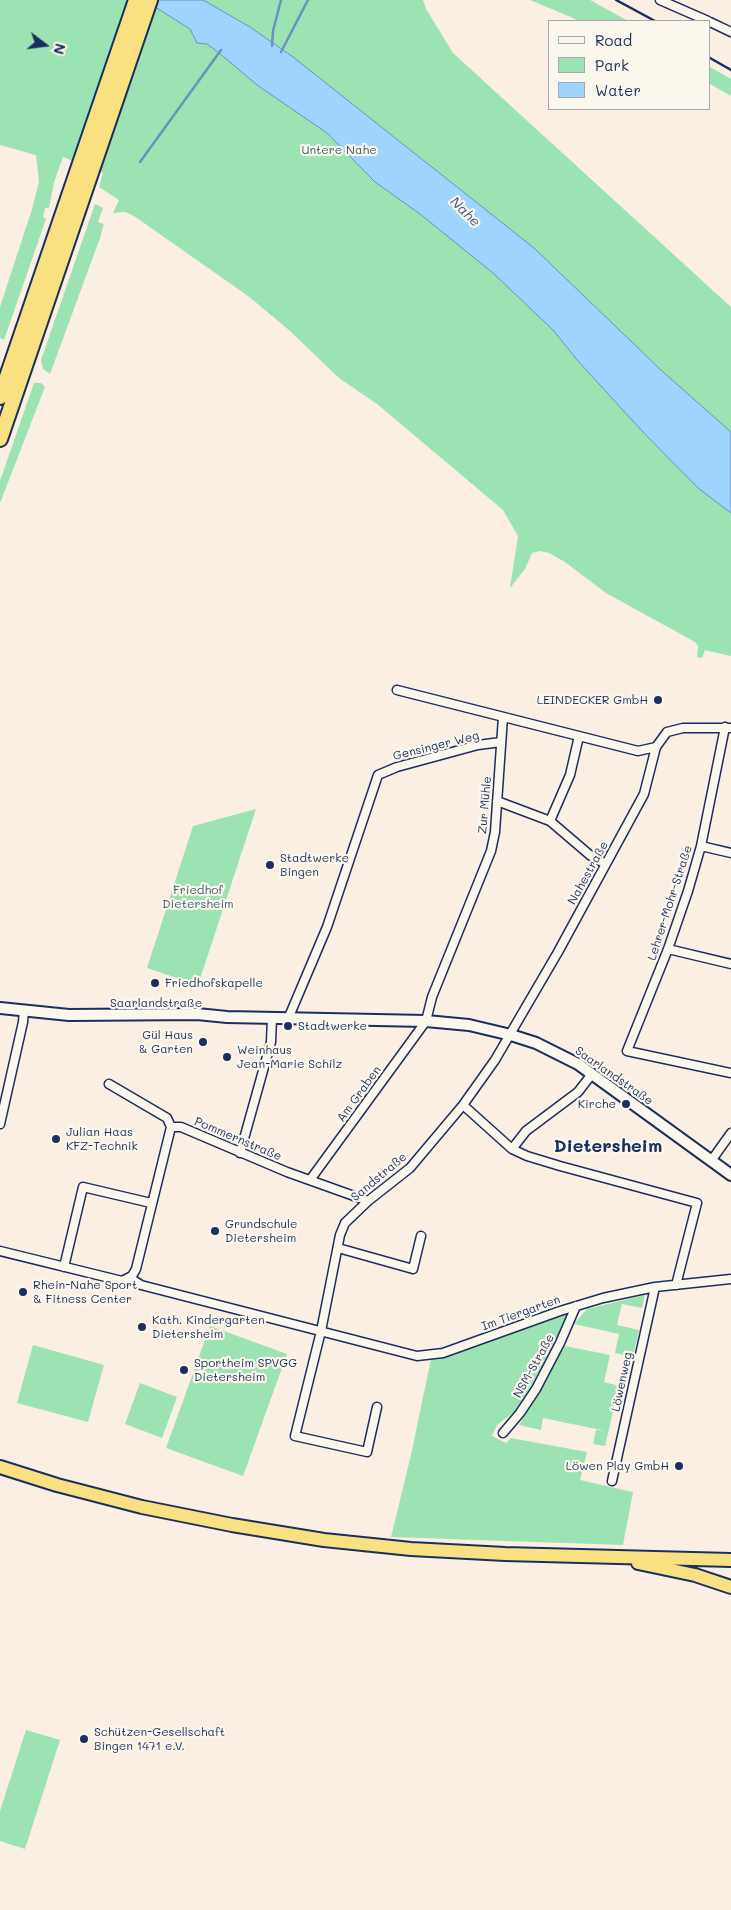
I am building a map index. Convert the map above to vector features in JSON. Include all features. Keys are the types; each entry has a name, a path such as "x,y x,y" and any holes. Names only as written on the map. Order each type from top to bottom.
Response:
{"highway":[{"path":"0,439 136,0"},
{"path":"0,397 150,0"},
{"path":"0,1467 76,1490 142,1506 232,1525 367,1545 428,1550 731,1560"},
{"path":"648,1558 731,1551"},
{"path":"606,1557 695,1575 731,1587"}],"main road":[{"name":"Saarlandstraße","path":"0,1008 69,1015 197,1014 288,1019 426,1021 469,1025 511,1034 562,1055 592,1074 731,1175"}],"street":[{"path":"660,0 705,20"},
{"path":"711,23 731,32"},
{"path":"397,690 638,751 656,747 667,732 683,728 728,728"},
{"name":"Zur Mühle","path":"426,1021 432,997 491,851 495,832 502,717"},
{"name":"Lehrer-Mohr-Straße","path":"728,728 701,846 688,891 668,949 627,1051 731,1073"},
{"path":"550,821 570,775 579,736"},
{"name":"Gensinger Weg","path":"288,1019 327,927 378,775 397,767 501,742"},
{"name":"Nahestraße","path":"511,1034 644,794 656,747"},
{"path":"497,801 550,821 591,856 606,864"},
{"path":"701,846 731,853"},
{"path":"668,949 731,964"},
{"path":"0,1124 24,1010"},
{"path":"240,1153 271,1042 272,1018"},
{"name":"Am Graben","path":"310,1180 426,1021"},
{"name":"Sandstraße","path":"377,1406 367,1452 295,1436 321,1331 340,1235 345,1223 368,1201 410,1168 463,1105 511,1034"},
{"path":"512,1149 526,1131 578,1092 592,1074"},
{"name":"Pommernstraße","path":"109,1084 167,1118 171,1127 181,1128 240,1153 368,1201"},
{"path":"463,1105 512,1149 560,1166 697,1203 676,1285"},
{"path":"0,1251 122,1281 130,1278 136,1269 171,1127"},
{"path":"711,1161 731,1133"},
{"path":"64,1267 83,1186 151,1203"},
{"path":"338,1248 414,1268 421,1236"},
{"path":"130,1278 141,1285 321,1331"},
{"name":"Im Tiergarten","path":"321,1331 417,1356 443,1353 576,1306 655,1287 731,1279"},
{"name":"Löwenweg","path":"612,1481 655,1287"},
{"name":"NSM-Straße","path":"503,1433 520,1413 536,1388 560,1343 576,1306"}],"green space":[{"name":"Untere Nahe","path":"0,0 423,0 426,9 453,53 731,307 731,656 705,650 702,658 697,657 698,646 695,642 606,593 565,562 549,553 540,551 532,553 525,569 510,588 518,536 503,510 377,404 339,378 289,330 248,296 134,216 125,212 113,213 119,200 99,187 103,173 63,157 54,182 49,208 45,208 43,217 46,219 4,340 0,338 0,307 39,182 36,155 0,145"},
{"path":"530,0 590,0 626,20 578,20"},
{"path":"711,68 731,79 731,96 711,85"},
{"path":"95,204 103,208 98,222 104,224 50,374 43,369 41,360"},
{"path":"34,383 41,383 45,387 0,503 0,481"},
{"name":"Friedhof Dietersheim","path":"256,809 198,985 147,968 193,826"},
{"path":"645,1295 642,1308 622,1304 617,1325 639,1330 633,1357 615,1353 619,1334 574,1324 587,1309"},
{"path":"572,1309 519,1408 497,1425 492,1436 506,1443 511,1438 587,1452 580,1480 633,1492 623,1545 391,1537 411,1455 431,1359 478,1344"},
{"path":"210,1326 287,1354 243,1476 166,1448"},
{"path":"33,1345 104,1365 88,1422 17,1403"},
{"path":"565,1346 610,1355 604,1382 619,1386 605,1446 593,1444 596,1430 606,1431 543,1418 541,1430 519,1425"},
{"path":"140,1383 177,1397 162,1438 125,1424"},
{"path":"26,1730 60,1740 25,1849 0,1841 0,1811"}],"water":[{"name":"Nahe","path":"144,0 203,0 250,27 293,57 534,248 662,371 731,432 731,513 698,488 643,432 578,361 553,330 493,273 420,214 375,182 327,133 257,85 207,44 197,43 190,29"}],"waterway":[{"path":"272,46 273,31 281,0"},
{"path":"281,52 308,0"},
{"path":"140,162 221,50"}],"railway":[{"path":"616,0 653,20"},
{"path":"711,59 731,70"}],"place":[{"name":"LEINDECKER GmbH","path":"658,700"},
{"name":"Stadtwerke Bingen","path":"270,865"},
{"name":"Friedhofskapelle","path":"155,983"},
{"name":"Stadtwerke","path":"288,1026"},
{"name":"Gül Haus & Garten","path":"203,1042"},
{"name":"Weinhaus Jean-Marie Schilz","path":"227,1057"},
{"name":"Kirche","path":"626,1104"},
{"name":"Julian Haas KFZ-Technik","path":"56,1139"},
{"name":"Grundschule Dietersheim","path":"215,1231"},
{"name":"Rhein-Nahe Sport & Fitness Center","path":"23,1292"},
{"name":"Kath. Kindergarten Dietersheim","path":"142,1327"},
{"name":"Sportheim SPVGG Dietersheim","path":"184,1370"},
{"name":"Löwen Play GmbH","path":"679,1466"},
{"name":"Schützen-Gesellschaft Bingen 1471 e.V.","path":"84,1739"}],"district":[{"name":"Dietersheim","path":"608,1146"}]}
